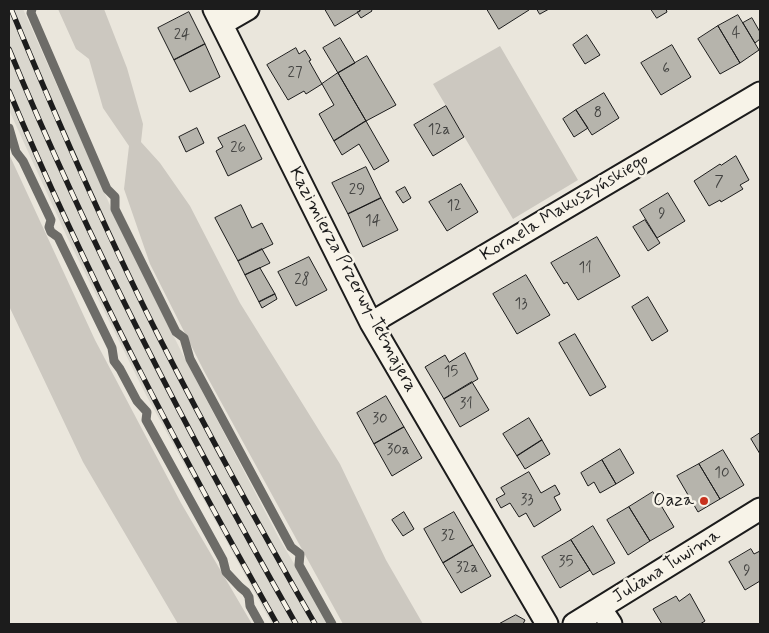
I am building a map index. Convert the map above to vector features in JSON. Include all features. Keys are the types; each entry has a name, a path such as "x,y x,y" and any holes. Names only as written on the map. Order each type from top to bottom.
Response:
{"street":[{"path":"218,16 248,9"},
{"name":"Kazimierza Przerwy-Tetmajera","path":"218,16 370,323 547,624"},
{"name":"Kornela Makuszyńskiego","path":"370,323 760,93"},
{"name":"Juliana Tuwima","path":"574,624 606,616 760,509"}],"shaded area":[{"path":"9,9 23,9 121,230 182,353 280,540 330,624 272,624 145,393 68,239 9,110"},
{"path":"58,9 104,9 127,68 143,124 141,142 160,163 190,206 240,303 340,464 386,560 423,624 343,624 204,371 150,264 124,189 129,146 103,108 89,59 76,49"},
{"path":"500,46 578,180 513,219 433,84"},
{"path":"9,154 95,340 181,503 252,624 178,624 83,462 9,306"}],"building":[{"path":"325,9 359,9 360,11 335,26"},
{"path":"359,9 371,9 372,11 361,18 357,12 360,11"},
{"path":"487,9 529,9 529,10 499,29"},
{"path":"537,9 549,9 540,14"},
{"path":"651,9 666,9 667,12 657,18"},
{"path":"189,12 205,44 174,60 158,28"},
{"path":"738,15 759,50 740,63 718,26"},
{"path":"752,18 760,32 760,39 755,43 743,23"},
{"path":"718,26 740,63 720,74 698,39"},
{"path":"587,35 600,55 585,64 573,45"},
{"path":"340,38 355,63 338,73 323,48"},
{"path":"205,44 220,77 190,92 174,60"},
{"path":"672,45 691,77 661,95 641,63"},
{"path":"296,48 299,54 305,50 322,84 306,94 304,91 288,100 267,65"},
{"path":"367,56 396,105 366,121 338,73"},
{"path":"338,73 366,121 334,141 319,114 334,105 322,84"},
{"path":"604,93 619,118 592,135 576,110"},
{"path":"446,106 464,137 433,156 414,125"},
{"path":"576,110 588,128 574,137 563,119"},
{"path":"366,121 389,161 374,170 359,144 342,155 334,141"},
{"path":"245,125 262,159 228,176 216,151 223,147 218,138"},
{"path":"197,128 204,143 186,152 179,137"},
{"path":"736,156 749,180 740,185 743,189 721,202 720,200 709,206 694,181"},
{"path":"366,167 381,198 348,214 332,183"},
{"path":"461,184 478,212 447,231 429,202"},
{"path":"405,187 411,198 403,203 396,192"},
{"path":"668,193 685,221 657,238 640,210"},
{"path":"381,198 398,230 363,247 348,214"},
{"path":"241,205 252,228 262,223 273,244 238,261 215,218"},
{"path":"645,220 660,243 648,251 633,227"},
{"path":"597,237 620,276 578,300 567,282 564,284 551,263"},
{"path":"262,249 270,263 245,275 238,261"},
{"path":"309,257 327,290 296,306 278,272"},
{"path":"260,268 275,294 259,302 245,275"},
{"path":"526,275 550,315 517,334 493,294"},
{"path":"275,294 277,299 262,308 259,302"},
{"path":"648,297 668,331 652,341 632,307"},
{"path":"575,334 606,387 590,396 559,343"},
{"path":"465,353 478,379 444,399 425,367 445,355 449,362"},
{"path":"472,382 489,410 460,427 444,399"},
{"path":"386,396 404,427 374,444 357,413"},
{"path":"529,418 542,440 517,456 503,434"},
{"path":"404,427 422,458 392,476 374,444"},
{"path":"760,433 760,454 751,439"},
{"path":"542,440 550,454 525,469 517,456"},
{"path":"620,449 634,473 616,484 602,460"},
{"path":"723,450 744,485 720,499 699,464"},
{"path":"602,460 616,484 600,493 594,482 588,486 581,473"},
{"path":"699,464 720,499 698,512 677,476"},
{"path":"529,472 541,493 555,485 560,494 554,497 561,510 534,527 526,513 519,517 510,503 501,508 496,499 505,494 501,488"},
{"path":"653,492 674,527 650,541 629,507"},
{"path":"629,507 650,541 628,555 607,520"},
{"path":"404,512 414,529 403,536 392,520"},
{"path":"454,512 473,545 443,563 424,529"},
{"path":"593,526 615,563 593,575 571,540"},
{"path":"571,540 590,570 560,588 542,557"},
{"path":"473,545 491,576 461,593 443,563"},
{"path":"751,549 754,554 760,551 760,581 745,590 729,562"},
{"path":"690,594 705,621 700,624 662,624 653,609 676,596 679,601"},
{"path":"516,615 525,620 523,624 499,624"}],"waterway":[{"path":"32,9 31,13 107,189 115,197 115,209 176,332 184,338 190,359 291,547 300,554 299,565 332,624"},
{"path":"9,128 16,152 23,161 51,220 49,227 51,232 58,237 112,348 114,361 137,401 147,412 146,420 223,560 226,572 246,592 249,597 250,606 260,624"}],"railway":[{"path":"11,9 82,175 140,298 216,447 315,624"},
{"path":"9,49 74,197 143,341 218,483 296,624"},
{"path":"9,91 70,228 135,362 169,428 277,624"}],"place":[{"name":"Oaza","path":"704,501"}]}
